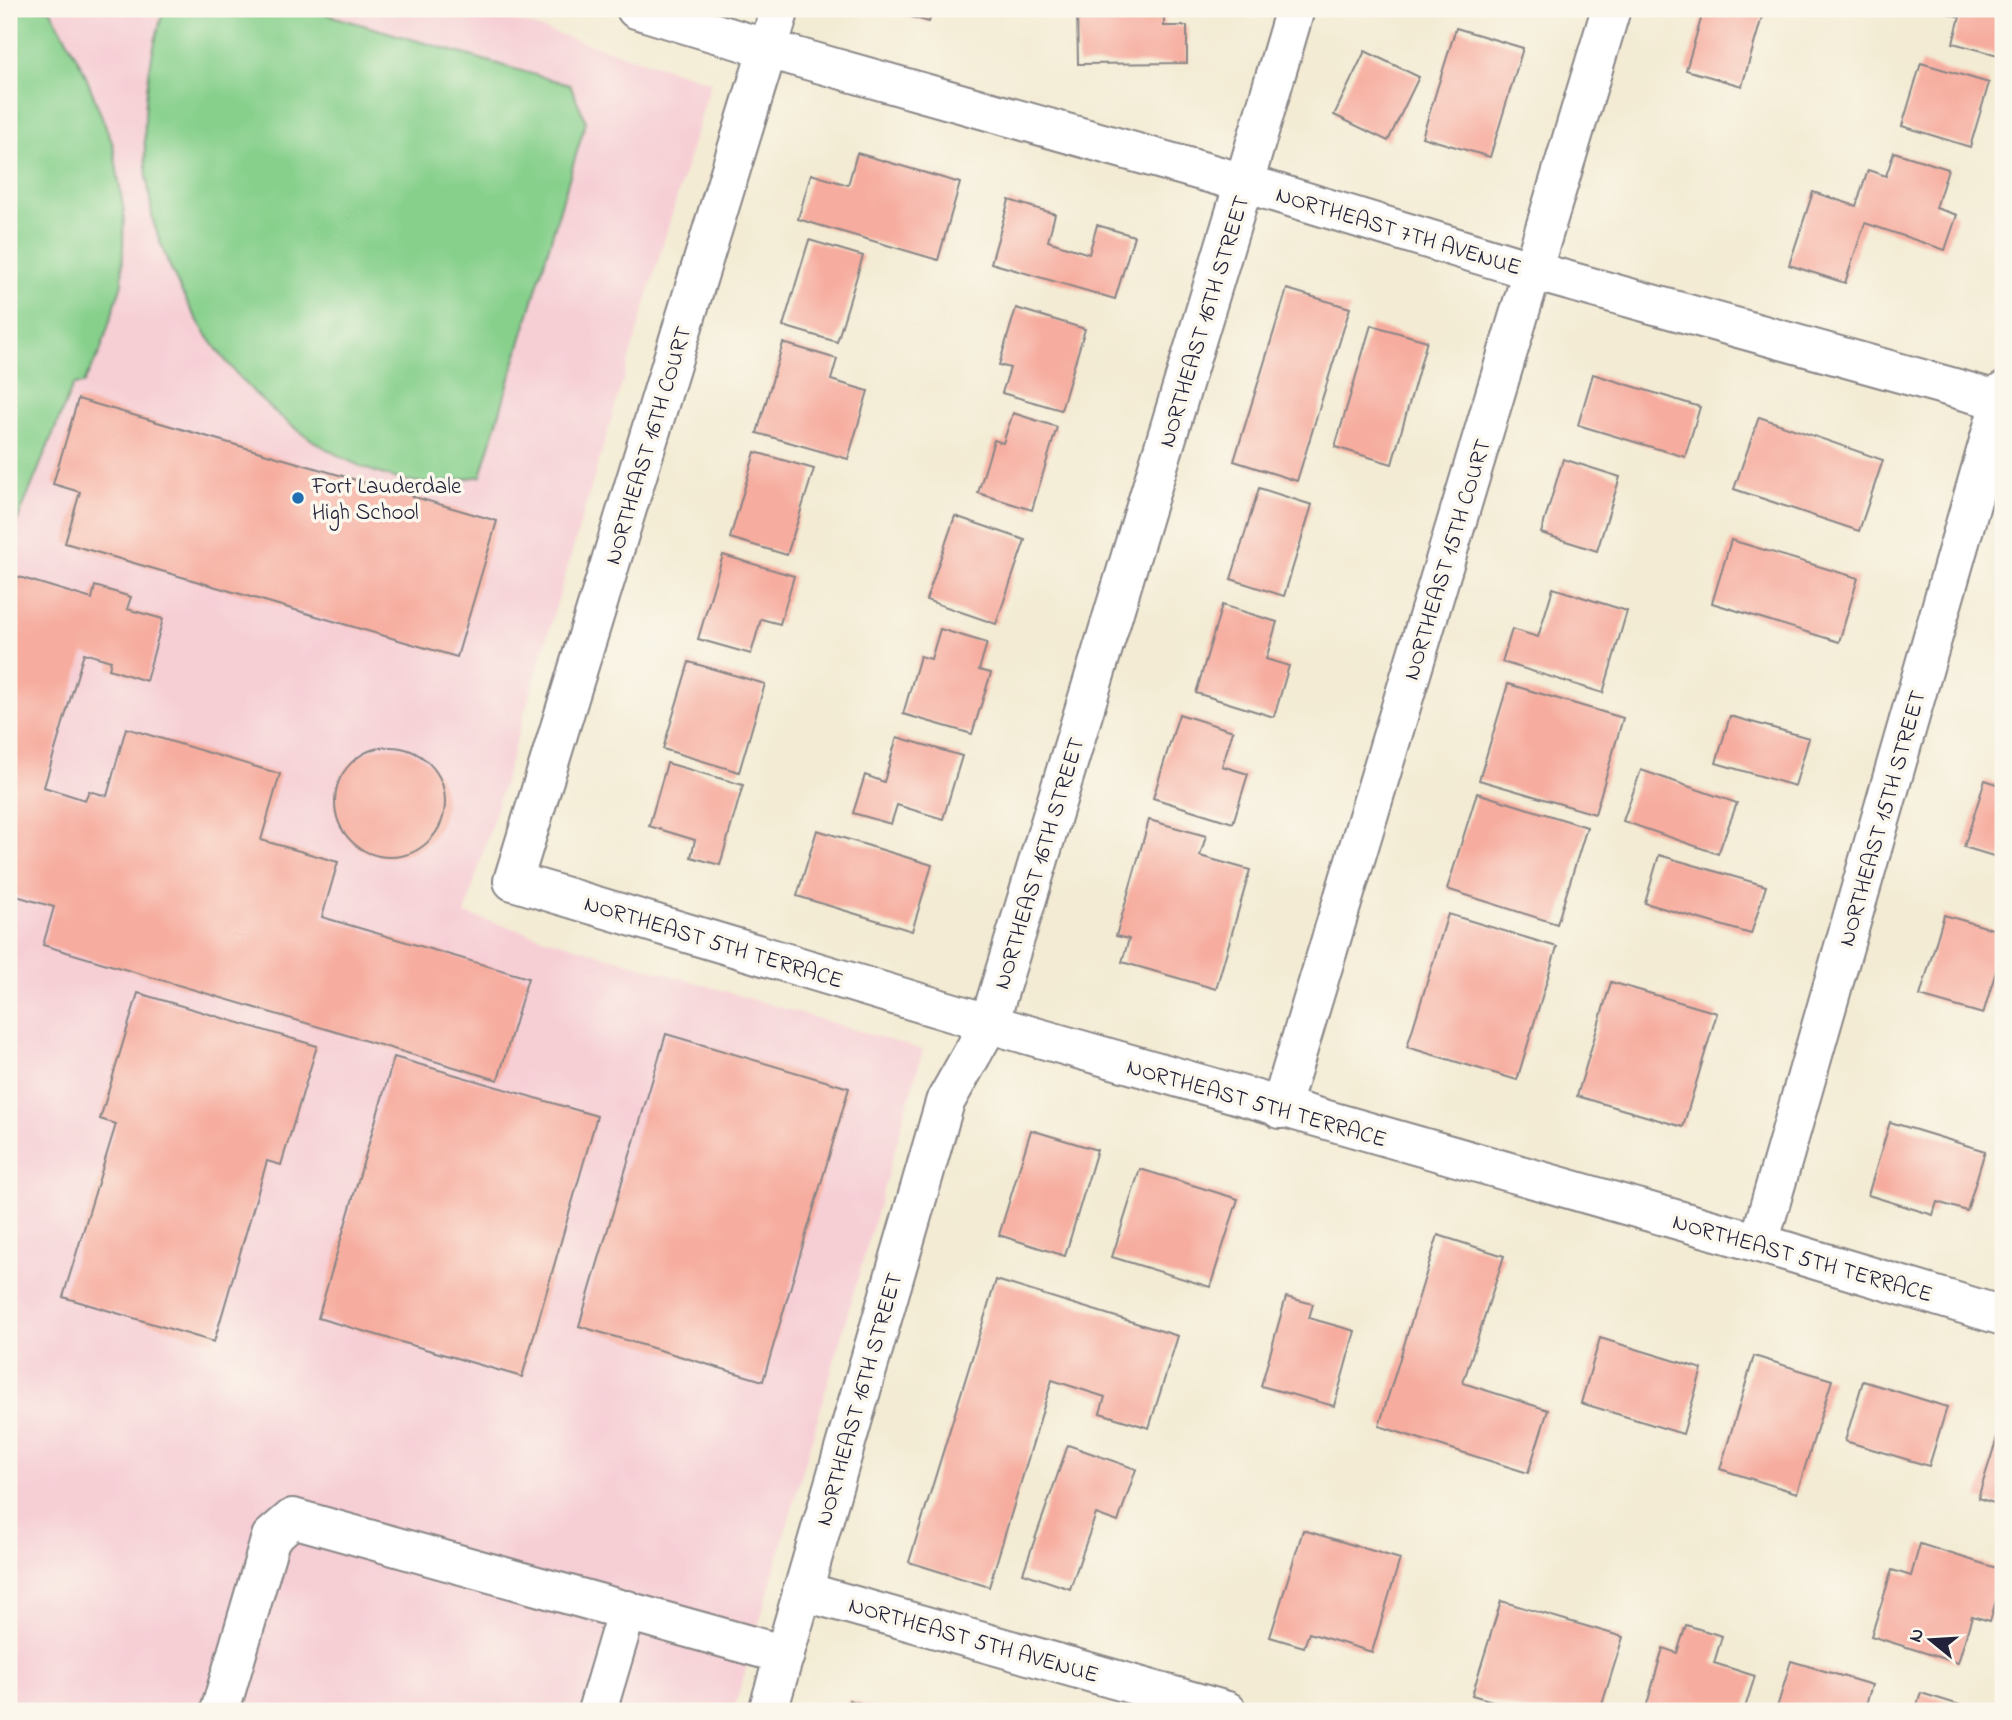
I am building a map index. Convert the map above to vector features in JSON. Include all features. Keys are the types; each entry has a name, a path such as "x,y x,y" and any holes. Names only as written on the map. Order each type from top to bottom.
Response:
{"street":[{"name":"NORTHEAST 7TH AVENUE","path":"636,9 768,49 1244,183 1533,271 2002,397"},
{"name":"NORTHEAST 16TH COURT","path":"513,881 780,9"},
{"name":"NORTHEAST 16TH STREET","path":"768,1711 945,1102 989,1024 1295,9"},
{"name":"NORTHEAST 15TH COURT","path":"1280,1109 1611,9"},
{"name":"NORTHEAST 15TH STREET","path":"1759,1243 2002,397"},
{"name":"NORTHEAST 5TH TERRACE","path":"513,881 1280,1109 1759,1243 2003,1316"},
{"path":"220,1711 271,1536 293,1518 785,1655"},
{"name":"NORTHEAST 5TH AVENUE","path":"802,1591 1227,1711"},
{"path":"597,1711 626,1610"}],"shaded area":[{"name":"Fort Lauderdale High School","path":"9,9 478,9 711,82 465,914 923,1050 734,1711 9,1711"}],"green space":[{"path":"9,9 50,9 83,69 113,145 124,213 122,283 100,352 83,384 73,385 9,541"},
{"path":"164,9 308,9 570,85 586,121 481,476 445,482 408,481 380,474 341,457 315,442 261,399 216,348 180,289 154,224 152,212 146,170 146,100 152,54"}],"building":[{"path":"884,9 933,9 929,22"},
{"path":"1077,9 1164,9 1164,26 1187,26 1187,63 1078,64"},
{"path":"1704,9 1764,10 1742,86 1686,70"},
{"path":"1934,9 2003,9 2003,37 1998,55 1953,43 1960,17"},
{"path":"1456,28 1523,48 1490,157 1422,137"},
{"path":"1365,51 1419,77 1388,141 1334,115"},
{"path":"1921,63 1989,83 1970,147 1902,126"},
{"path":"1894,152 1948,169 1936,208 1957,215 1945,250 1865,223 1845,283 1789,265 1813,192 1856,206 1868,170 1886,176"},
{"path":"857,153 960,183 938,260 798,219 811,174 848,185"},
{"path":"1009,200 1055,214 1048,241 1089,254 1097,225 1134,236 1115,299 991,263"},
{"path":"809,240 863,256 837,342 783,326"},
{"path":"1287,289 1350,308 1297,481 1234,461"},
{"path":"1016,308 1085,329 1061,410 1002,393 1010,368 999,365"},
{"path":"1371,325 1427,341 1392,464 1335,447"},
{"path":"783,343 837,359 831,380 868,391 848,459 757,433"},
{"path":"1593,374 1700,407 1685,457 1578,425"},
{"path":"78,399 497,521 457,657 65,543 80,492 53,484"},
{"path":"1013,413 1057,427 1032,510 978,493 994,440 1003,443"},
{"path":"1759,417 1883,460 1859,531 1734,489"},
{"path":"755,452 814,469 787,555 730,538"},
{"path":"1563,459 1620,477 1597,551 1541,533"},
{"path":"1259,488 1312,505 1284,596 1231,579"},
{"path":"955,516 1025,540 996,624 926,600"},
{"path":"1731,540 1858,578 1839,642 1712,603"},
{"path":"723,555 794,576 780,624 761,619 751,654 698,639"},
{"path":"9,574 92,599 95,586 131,597 127,609 163,619 146,681 109,669 111,661 84,653 44,787 85,800 89,791 107,796 126,728 280,774 261,840 338,862 322,917 528,978 498,1080 43,945 54,907 13,895 9,908"},
{"path":"1553,588 1627,611 1603,693 1502,662 1512,629 1538,637"},
{"path":"1222,605 1277,622 1266,659 1289,666 1274,717 1196,693"},
{"path":"940,629 987,643 979,670 991,673 972,734 903,714 920,656 931,659"},
{"path":"689,662 765,684 739,772 663,749"},
{"path":"1508,684 1623,718 1595,814 1479,780"},
{"path":"1179,714 1233,731 1222,766 1248,774 1233,823 1153,798"},
{"path":"1730,716 1809,738 1795,786 1716,763"},
{"path":"897,737 962,756 943,819 897,805 891,824 853,813 865,775 884,782"},
{"path":"390,747 411,752 429,763 440,781 445,802 440,823 429,841 411,852 390,857 369,852 351,841 340,823 335,802 340,781 351,763 369,752"},
{"path":"667,763 743,785 720,865 691,857 695,840 649,826"},
{"path":"1641,770 1737,803 1718,854 1623,821"},
{"path":"1985,780 2003,786 2003,859 1964,847"},
{"path":"1477,793 1587,827 1557,924 1447,889"},
{"path":"1149,820 1206,836 1200,856 1250,870 1216,989 1122,962 1129,939 1116,936"},
{"path":"817,830 932,865 912,931 797,896"},
{"path":"1659,855 1766,886 1751,934 1645,903"},
{"path":"1448,914 1557,947 1517,1080 1407,1047"},
{"path":"1944,915 2003,932 2003,948 1983,1014 1920,996"},
{"path":"1611,982 1717,1013 1683,1127 1577,1096"},
{"path":"138,993 317,1046 281,1165 267,1161 214,1342 63,1297 116,1124 100,1119"},
{"path":"666,1034 849,1088 763,1381 579,1326"},
{"path":"394,1057 597,1116 522,1377 318,1318"},
{"path":"1890,1122 1985,1151 1967,1211 1937,1202 1933,1215 1868,1195"},
{"path":"1031,1130 1097,1150 1065,1256 999,1235"},
{"path":"1140,1169 1238,1199 1210,1287 1112,1257"},
{"path":"1438,1235 1504,1256 1463,1383 1548,1410 1528,1473 1379,1426"},
{"path":"996,1280 1178,1336 1149,1428 1100,1413 1105,1397 1052,1380 989,1587 909,1562"},
{"path":"1286,1297 1313,1304 1309,1318 1355,1331 1334,1406 1261,1386"},
{"path":"1600,1338 1702,1369 1683,1434 1581,1403"},
{"path":"1754,1356 1832,1380 1797,1493 1720,1469"},
{"path":"1863,1381 1947,1407 1929,1466 1845,1441"},
{"path":"2003,1419 2003,1506 1978,1498"},
{"path":"1068,1445 1136,1469 1118,1522 1096,1514 1070,1589 1023,1573"},
{"path":"1303,1530 1400,1559 1372,1652 1309,1633 1304,1647 1270,1637"},
{"path":"1920,1544 2003,1570 1990,1621 1972,1616 1958,1663 1871,1636 1892,1570 1911,1576"},
{"path":"1501,1601 1623,1637 1600,1711 1526,1711 1472,1695"},
{"path":"1686,1625 1722,1636 1714,1663 1755,1676 1744,1711 1645,1711 1663,1648 1677,1653"},
{"path":"1791,1661 1872,1685 1864,1711 1776,1711"},
{"path":"1921,1693 1979,1711 1915,1711"},
{"path":"849,1700 884,1711 845,1711"}],"place":[{"name":"Fort Lauderdale High School","path":"298,498"}]}
